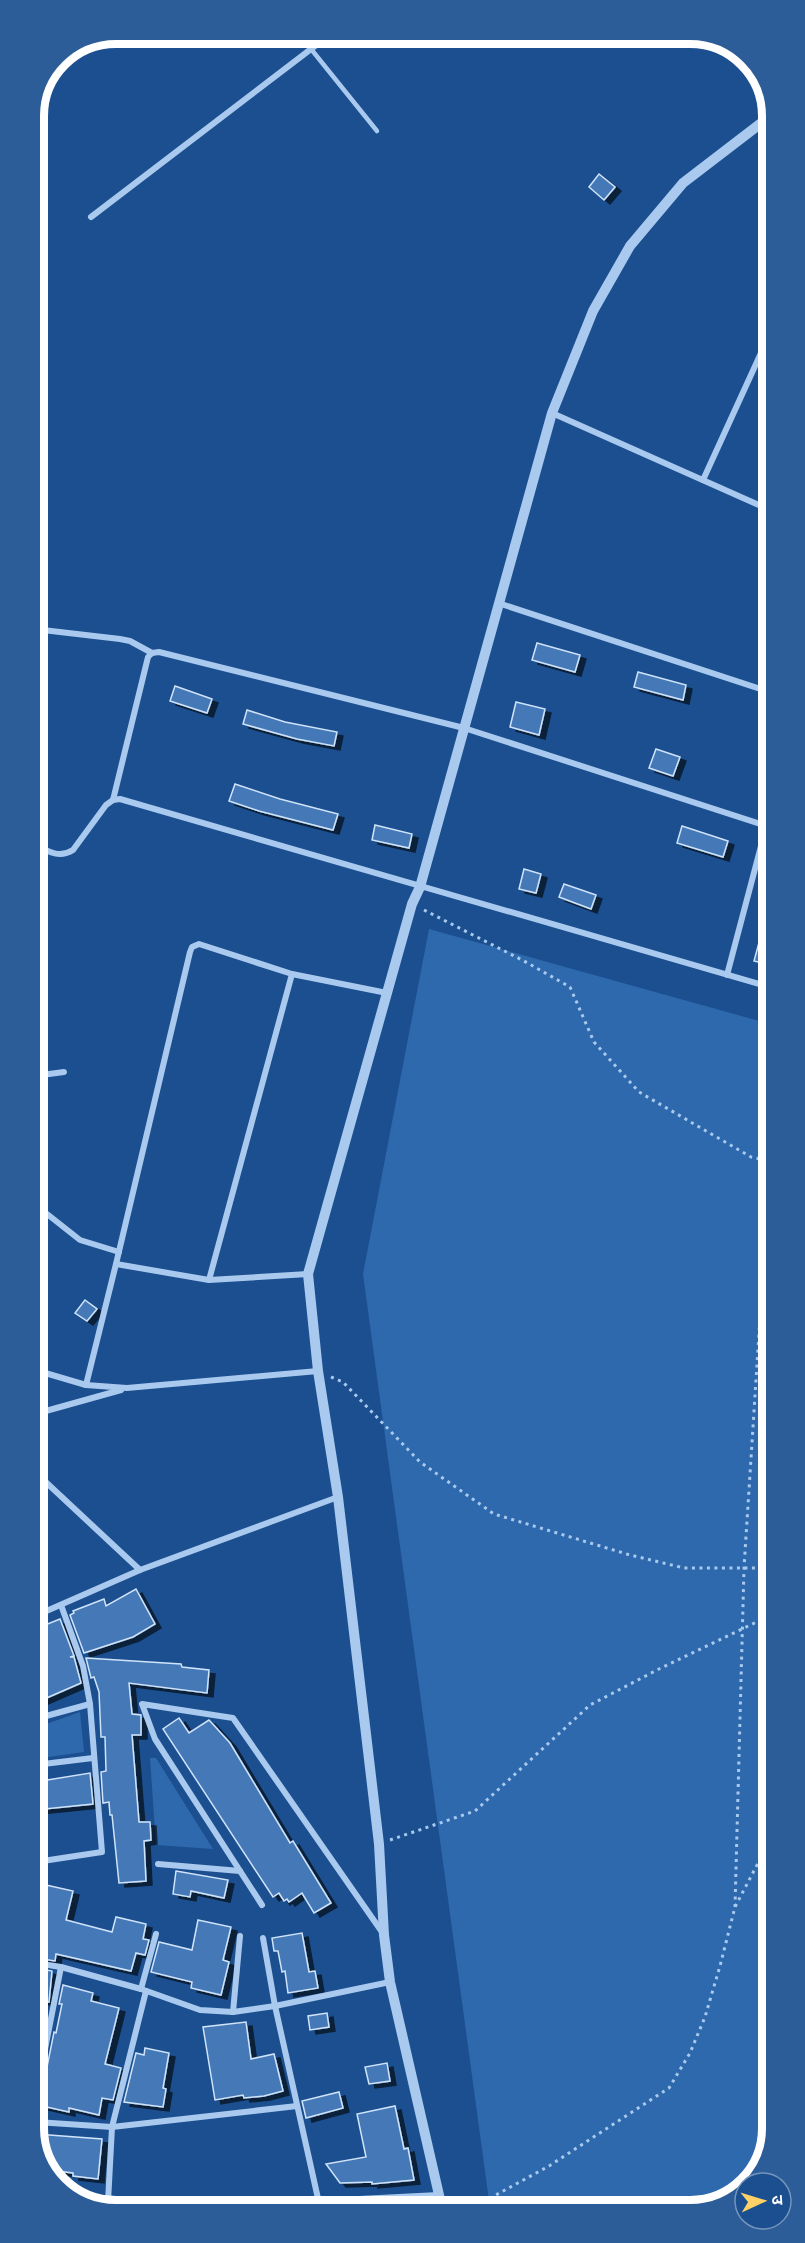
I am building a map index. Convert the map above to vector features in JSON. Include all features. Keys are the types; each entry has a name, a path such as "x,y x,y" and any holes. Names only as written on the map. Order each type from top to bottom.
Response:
{"street":[{"path":"91,217 318,44"},
{"path":"440,2200 390,1982 384,1935 379,1844 338,1497 318,1371 308,1274 412,904 420,887 552,413 593,311 630,246 683,183 762,122"},
{"path":"704,480 762,351"},
{"path":"552,413 762,506"},
{"path":"498,603 762,689"},
{"path":"44,630 130,641 152,653 159,652 464,728 762,825"},
{"path":"113,800 148,657 152,653"},
{"path":"44,850 67,854 73,850 106,805 113,800 120,799 762,985"},
{"path":"727,975 762,849"},
{"path":"86,1385 192,947 199,944 292,974 387,993"},
{"path":"209,1280 292,974"},
{"path":"44,1075 64,1072"},
{"path":"44,1212 80,1240 119,1252"},
{"path":"116,1264 209,1280 308,1274"},
{"path":"44,1373 86,1385 127,1388 318,1371"},
{"path":"44,1411 127,1388"},
{"path":"44,1480 140,1570"},
{"path":"44,1612 140,1570 338,1497"},
{"path":"44,1861 102,1852 90,1704 83,1666 61,1605"},
{"path":"44,1717 90,1704"},
{"path":"262,1905 155,1739 142,1704 232,1718 384,1935"},
{"path":"44,1765 93,1758"},
{"path":"158,1864 240,1871"},
{"path":"108,2199 112,2127 156,1934"},
{"path":"233,2012 240,1936"},
{"path":"263,1938 275,2006 318,2199"},
{"path":"44,1964 61,1966 143,1990 200,2010 233,2012 275,2006 390,1982"},
{"path":"44,2054 61,1966"},
{"path":"44,2123 112,2127 297,2106"}],"lane":[{"path":"311,49 377,131"}],"path":[{"path":"412,904 570,987 594,1042 639,1092 751,1157 762,1159"},
{"path":"487,2200 580,2146 669,2088 690,2053 705,2017 735,1907 744,1568 762,1286"},
{"path":"318,1371 343,1382 420,1462 494,1515 630,1555 684,1568 762,1568"},
{"path":"379,1844 475,1811 590,1705 762,1619"},
{"path":"735,1907 762,1858"}],"shaded area":[{"path":"429,929 762,1022 762,2128 758,2151 747,2171 733,2171 733,2184 730,2187 717,2194 699,2199 489,2200 363,1274"},
{"path":"80,1712 84,1752 44,1758 44,1725"},
{"path":"150,1758 156,1758 213,1849 156,1845"}],"building":[{"path":"599,174 615,187 604,200 589,187"},
{"path":"537,643 580,655 575,672 532,660"},
{"path":"638,672 686,685 683,700 634,687"},
{"path":"175,686 212,699 207,713 170,701"},
{"path":"516,702 545,709 539,735 510,727"},
{"path":"247,710 285,722 337,732 334,746 297,739 243,724"},
{"path":"656,749 680,757 673,776 649,768"},
{"path":"235,784 280,799 338,814 333,830 229,801"},
{"path":"375,825 412,834 409,848 372,840"},
{"path":"682,826 728,841 723,857 677,843"},
{"path":"524,869 541,874 536,893 519,889"},
{"path":"564,884 596,895 591,909 559,897"},
{"path":"762,932 762,963 754,961"},
{"path":"85,1300 97,1309 87,1321 75,1313"},
{"path":"136,1589 155,1624 133,1637 84,1653 70,1615 74,1613 73,1611 104,1599 106,1606"},
{"path":"60,1619 74,1656 70,1657 74,1657 81,1683 44,1699 44,1625"},
{"path":"86,1658 181,1664 182,1667 209,1670 207,1693 129,1683 132,1714 141,1715 141,1735 132,1735 139,1822 150,1822 151,1840 144,1841 146,1881 119,1883 112,1815 110,1815 109,1802 103,1803 101,1772 106,1771 105,1737 101,1737 99,1692 94,1677 91,1678"},
{"path":"179,1718 189,1733 209,1720 230,1743 290,1843 293,1841 331,1903 314,1913 302,1893 289,1902 287,1899 284,1901 279,1893 273,1897 163,1729"},
{"path":"90,1773 93,1804 44,1809 44,1781"},
{"path":"176,1871 228,1880 224,1898 191,1891 190,1897 173,1894"},
{"path":"46,1885 73,1891 66,1920 112,1932 116,1917 146,1924 143,1939 149,1940 145,1955 136,1953 131,1971 56,1954 55,1961 44,1959"},
{"path":"198,1920 231,1927 223,1960 229,1962 221,1995 191,1988 192,1982 151,1972 159,1942 192,1950"},
{"path":"302,1933 309,1972 315,1971 318,1988 288,1993 285,1971 282,1972 278,1951 274,1951 272,1938"},
{"path":"44,1970 52,1971 49,2002 44,2001"},
{"path":"63,1985 93,1993 91,2001 119,2008 105,2064 121,2068 113,2100 102,2098 99,2115 69,2108 69,2112 44,2106 44,2082 62,2004 59,2004"},
{"path":"327,2013 329,2027 310,2030 308,2016"},
{"path":"246,2022 251,2059 274,2054 283,2091 264,2096 244,2098 243,2095 215,2100 203,2027"},
{"path":"145,2048 169,2053 163,2088 166,2089 163,2107 124,2102 136,2053 144,2055"},
{"path":"387,2063 390,2081 369,2084 365,2067"},
{"path":"339,2092 343,2108 306,2118 302,2101"},
{"path":"395,2106 404,2149 408,2148 414,2180 372,2184 372,2182 340,2183 326,2164 366,2157 357,2114"},
{"path":"44,2135 102,2139 98,2179 73,2176 73,2173 58,2171 49,2155"}]}
